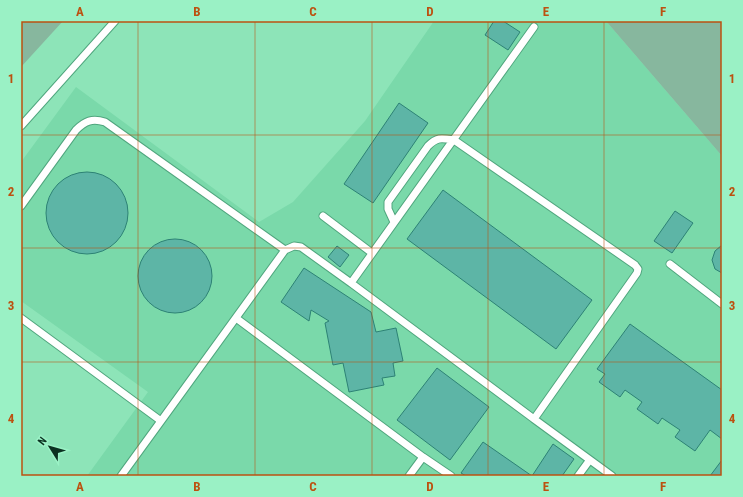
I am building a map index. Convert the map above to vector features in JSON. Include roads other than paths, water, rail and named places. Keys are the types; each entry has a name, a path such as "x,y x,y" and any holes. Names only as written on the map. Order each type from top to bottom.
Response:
{"lane":[{"path":"21,126 115,21"},
{"path":"351,283 534,28"},
{"path":"21,206 76,130 84,122 97,120 105,122 285,250"},
{"path":"394,222 388,209 388,202 428,146 435,140 442,138 454,140 629,261 638,269 637,273 534,418"},
{"path":"323,216 372,253"},
{"path":"121,476 285,250 294,246 301,248 351,283 612,476"},
{"path":"670,264 722,304"},
{"path":"21,318 160,421"},
{"path":"236,318 423,457 451,476"},
{"path":"409,476 423,457"},
{"path":"578,476 590,461"}]}
